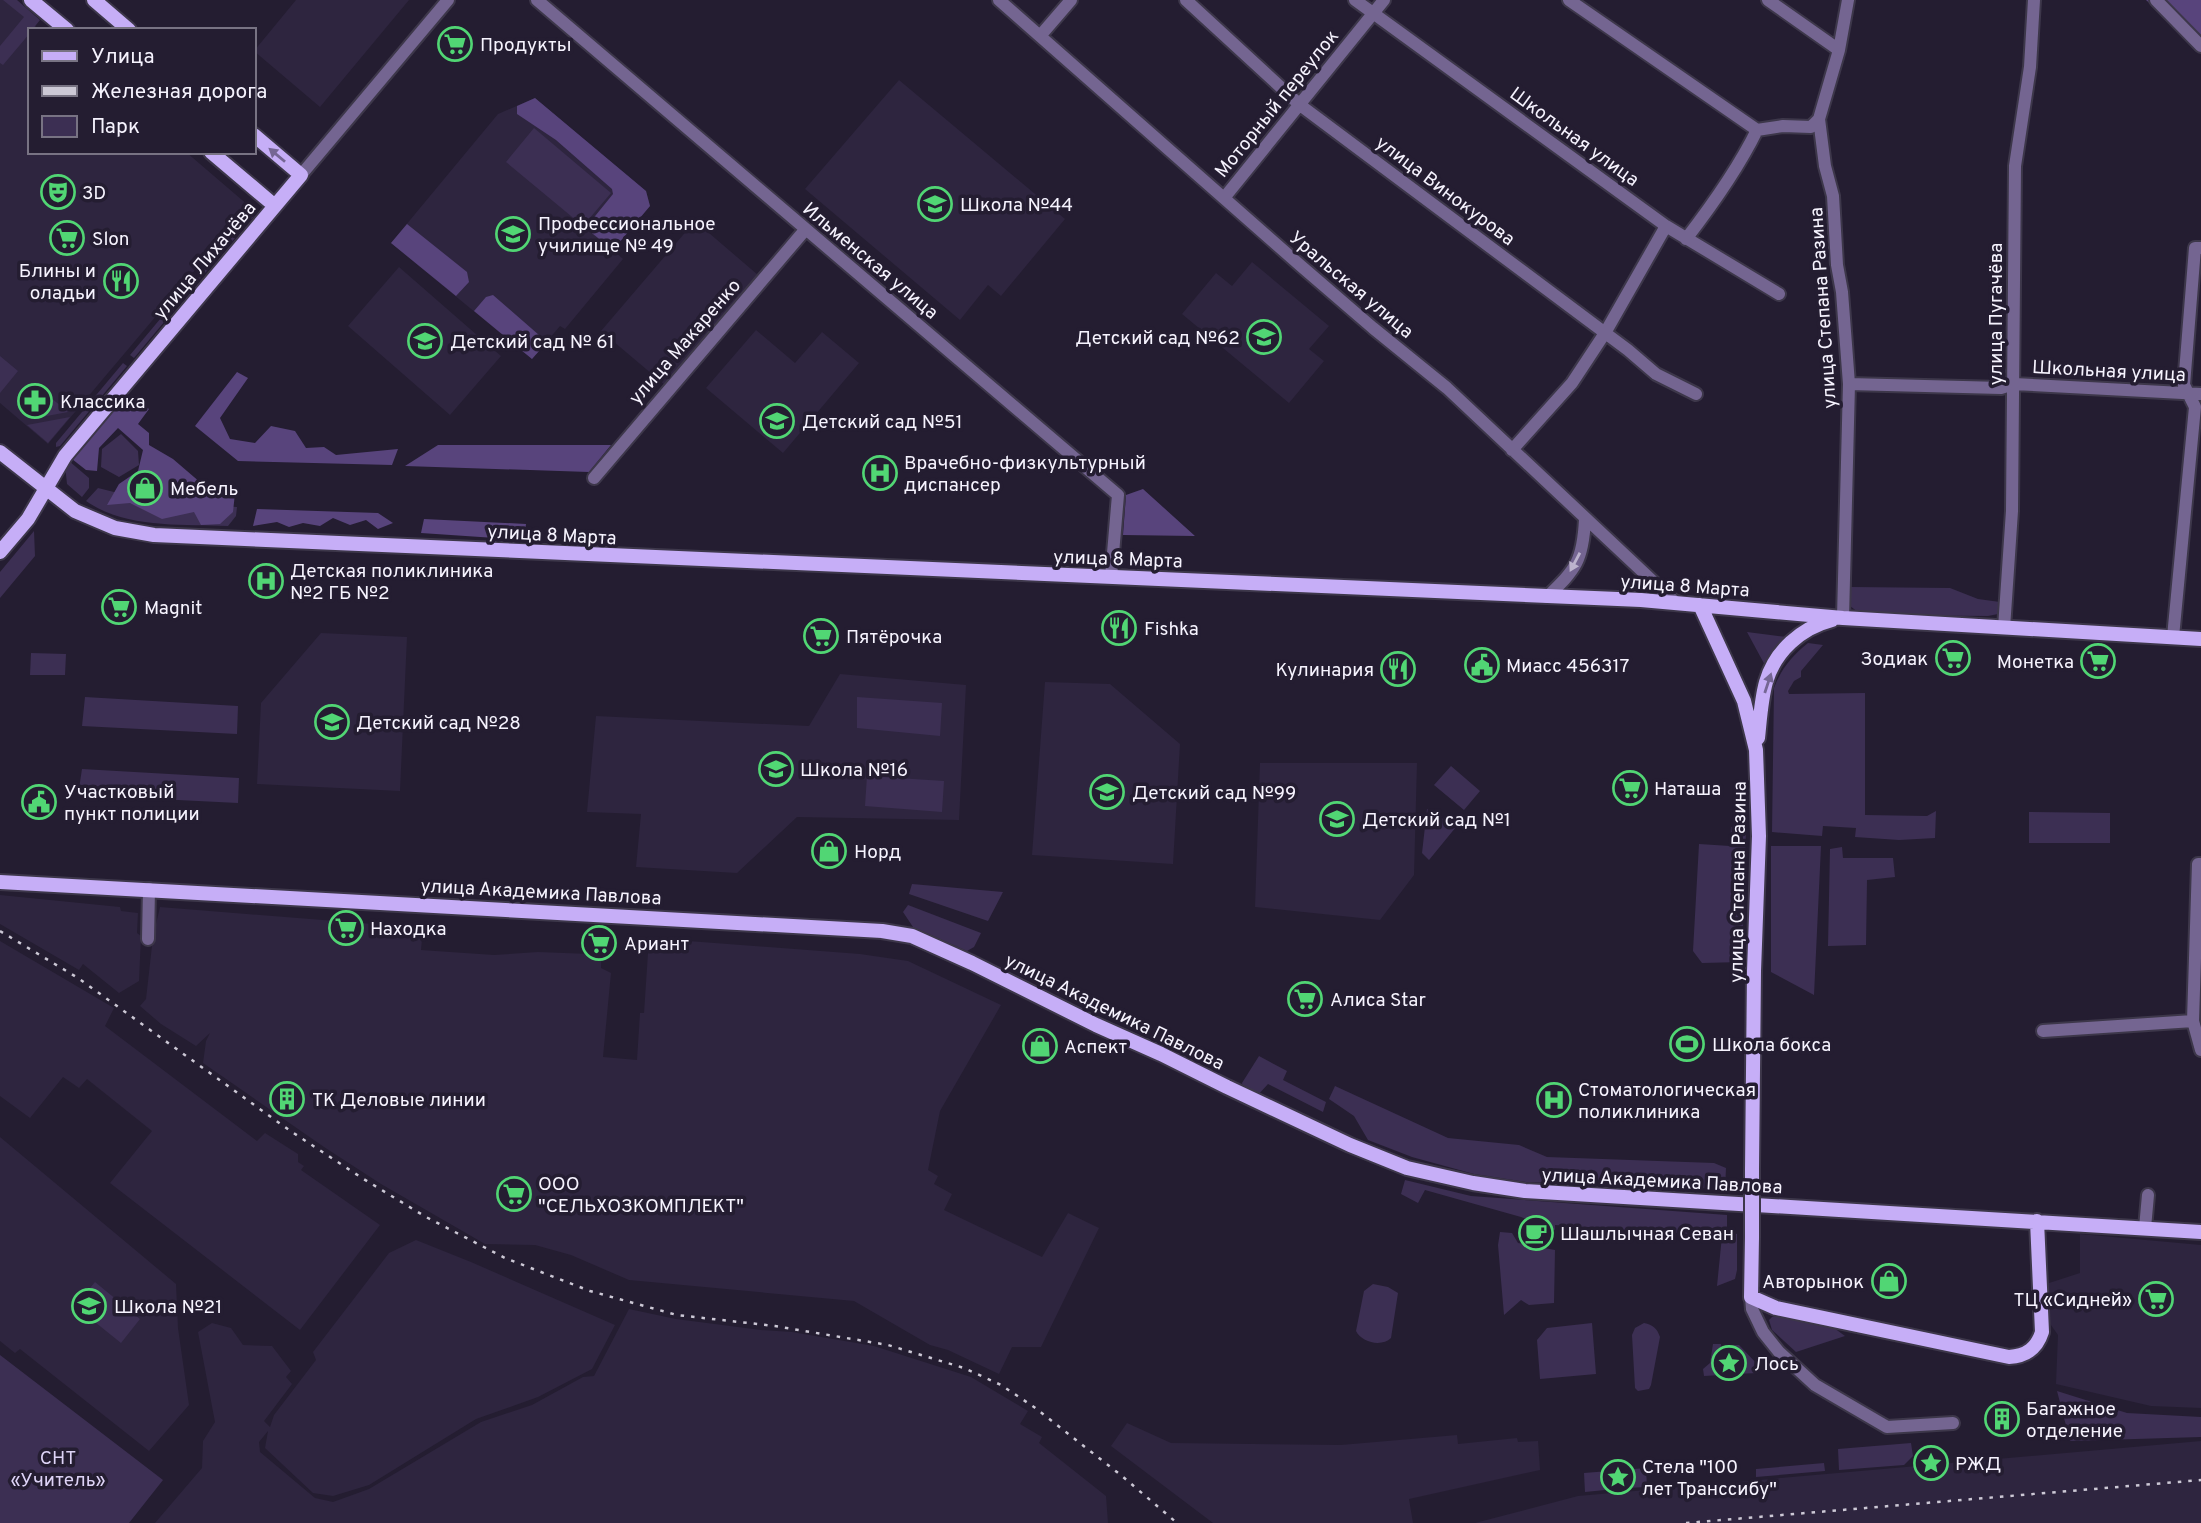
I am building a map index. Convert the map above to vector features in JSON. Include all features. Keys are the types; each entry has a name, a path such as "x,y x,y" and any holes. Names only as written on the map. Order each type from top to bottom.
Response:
{"main road":[{"path":"32,0 65,28"},
{"path":"94,0 127,28"},
{"path":"256,137 301,175"},
{"path":"213,154 275,206"},
{"name":"улица Лихачёва","path":"0,552 28,519 65,456 301,175"},
{"name":"улица 8 Марта","path":"0,452 75,511 94,521 154,535 1676,603 1843,618 2201,639"},
{"name":"улица Степана Разина","path":"1700,605 1744,701 1756,750 1759,816 1754,971 1751,1297"},
{"path":"1756,750 1766,682 1778,658 1797,635 1817,624 1843,618"},
{"name":"улица Академика Павлова","path":"0,882 882,931 912,936 1251,1099 1407,1168 1525,1191 2201,1232"},
{"path":"1751,1297 1776,1308 2019,1357 2034,1348 2042,1332 2037,1221"}],"street":[{"name":"улица Лихачёва","path":"301,175 448,0"},
{"name":"Ильменская улица","path":"537,0 1118,495 1111,577"},
{"name":"Уральская улица","path":"999,0 1363,320 1447,388 1676,603"},
{"path":"1040,36 1071,0"},
{"name":"улица Винокурова","path":"1186,0 1300,105 1628,350 1656,374 1696,394"},
{"name":"Школьная улица","path":"1355,0 1666,226 1779,294"},
{"name":"Моторный переулок","path":"1224,198 1384,0"},
{"path":"1569,0 1757,130 1783,126 1811,127 1819,119"},
{"path":"1768,0 1839,50"},
{"name":"улица Степана Разина","path":"1843,618 1849,384 1833,197 1825,166 1819,119 1839,50 1848,0"},
{"name":"улица Пугачёва","path":"2004,628 2012,511 2015,166 2030,67 2034,0"},
{"path":"2156,0 2201,46"},
{"path":"1686,239 1743,159 1757,130"},
{"path":"1512,450 1572,383 1605,333 1666,226"},
{"name":"улица Макаренко","path":"594,478 805,230"},
{"path":"2173,637 2195,407 2195,394 2184,384 2198,248"},
{"name":"Школьная улица","path":"1849,384 2001,388 2014,384 2195,394"},
{"path":"1547,597 1578,563 1586,519"},
{"path":"2200,864 2193,1021 2201,1050"},
{"path":"148,939 149,889"},
{"path":"2043,1031 2193,1021"},
{"path":"2145,1228 2148,1195"},
{"path":"1751,1297 1752,1309 1763,1332 1779,1352 1815,1385 1887,1427 1953,1423"}],"shaded area":[{"path":"0,0 5,0 38,28 28,28 28,154 188,154 249,206 48,444 0,403"},
{"path":"296,0 409,0 320,107 256,53 256,49"},
{"path":"2146,0 2201,0 2201,41 2187,36"},
{"name":"Школа №44","path":"899,80 1065,219 1001,296 988,285 960,320 805,189"},
{"name":"Профессиональное училище № 49","path":"535,98 646,191 650,206 613,250 623,259 565,329 560,326 532,359 391,243 498,114"},
{"path":"535,98 646,191 650,206 613,250 588,230 587,226 613,194 612,189 556,140 517,114 517,106"},
{"path":"695,221 758,275 665,385 601,331"},
{"path":"407,224 467,272 469,282 456,296 391,243"},
{"name":"Детский сад №62","path":"1252,262 1329,326 1309,349 1324,361 1289,403 1182,314 1216,273 1232,286"},
{"name":"Детский сад № 61","path":"399,267 501,356 450,415 348,326"},
{"path":"493,295 547,342 532,359 474,311 486,297"},
{"name":"Детский сад №51","path":"756,330 795,363 822,332 859,363 783,453 706,388"},
{"path":"237,372 248,378 220,418 230,439 255,443 271,426 295,431 306,448 324,447 336,455 398,449 392,465 238,461 195,426"},
{"path":"129,395 149,409 138,424 149,433 149,445 173,459 208,489 235,493 233,512 220,524 201,525 194,512 162,519 130,503 107,505 119,484 138,471 143,450 118,428 99,448 97,471 86,470 72,459 116,405"},
{"path":"438,445 611,445 589,472 405,466"},
{"path":"1143,489 1195,536 1123,535 1126,495"},
{"path":"257,509 378,513 393,523 378,529 366,520 350,525 333,518 320,526 303,523 289,527 277,522 253,526"},
{"path":"424,519 526,524 524,540 421,533"},
{"name":"Детский сад №28","path":"321,633 407,637 400,791 257,784 261,703"},
{"name":"Школа №16","path":"840,674 966,685 959,820 797,817 737,873 636,867 641,814 587,812 596,716 809,726"},
{"name":"Детский сад №99","path":"1045,682 1110,684 1180,744 1173,864 1032,855"},
{"name":"Детский сад №1","path":"1260,763 1417,763 1414,875 1380,920 1255,907"},
{"path":"0,895 120,907 121,911 138,913 137,933 141,936 139,981 119,993 83,964 79,970 0,924"},
{"path":"160,907 423,928 421,950 494,955 538,952 590,954 591,938 602,938 601,968 611,973 603,1057 637,1060 640,1013 644,1013 649,938 860,954 908,961 1001,1005 940,1111 928,1170 938,1176 934,1184 952,1194 944,1210 1042,1257 1068,1213 1099,1228 1041,1347 1012,1347 999,1374 948,1350 930,1345 854,1301 629,1280 571,1255 535,1245 485,1244 381,1184 203,1063 210,1033 196,1046 161,1024 140,1006 146,999 153,937"},
{"path":"0,941 114,1008 105,1026 257,1141 265,1133 298,1154 298,1162 304,1166 301,1170 380,1225 300,1330 110,1183 152,1131 87,1079 79,1088 63,1077 30,1118 0,1096"},
{"name":"Школа №21","path":"0,1137 176,1284 178,1328 189,1405 149,1451 20,1349 15,1353 0,1341"},
{"path":"2080,1234 2201,1245 2201,1408 2151,1406 2056,1384 2058,1335 2046,1318 2049,1283 2080,1273"},
{"path":"416,1240 615,1325 592,1369 538,1397 476,1419 369,1485 333,1496 313,1493 265,1448 268,1431 259,1442 260,1452 315,1498 333,1502 369,1489 481,1422 532,1405 583,1377 594,1376 629,1309 676,1319 792,1332 874,1346 971,1377 1028,1411 1020,1424 1042,1437 1039,1443 1106,1496 1108,1523 155,1523 202,1468 203,1441 215,1422 198,1332 212,1323 231,1328 243,1345 272,1346 291,1371 286,1377 292,1384 264,1421 270,1427 274,1415 316,1360 313,1352 389,1253"},
{"path":"1127,1423 1171,1443 1341,1445 1457,1435 1458,1444 1517,1438 1518,1442 1538,1441 1540,1470 1409,1499 1413,1523 1213,1523 1111,1446"},
{"path":"2201,1441 2201,1523 1475,1523 1578,1496"}],"green space":[{"path":"3,0 17,0 40,20 34,28 28,28 28,35 3,65 0,63 0,46 24,17"},
{"path":"534,128 611,193 583,226 506,162"},
{"path":"254,212 254,216 199,280 196,277 250,213"},
{"path":"186,288 190,291 134,358 130,355"},
{"path":"0,356 18,371 0,393"},
{"path":"123,363 127,366 60,446 56,447 56,443"},
{"path":"50,397 68,412 31,419"},
{"path":"70,417 48,443 27,425"},
{"path":"121,434 138,451 139,465 119,477 101,467 102,449"},
{"path":"69,461 89,478 89,488 82,497 67,484 65,465"},
{"path":"98,488 154,502 237,507 236,516 228,526 136,521 102,510 86,501"},
{"path":"34,531 35,556 0,598 0,572"},
{"path":"1851,587 1950,588 1978,599 2000,602 1998,614 1988,616 1862,615 1850,606"},
{"path":"1747,632 1787,637 1767,669"},
{"path":"1808,643 1823,645 1801,671 1801,677 1794,681 1789,694 1865,693 1865,815 1927,816 1936,811 1935,838 1899,840 1855,837 1856,828 1823,826 1822,836 1772,832 1774,688 1788,663"},
{"path":"31,653 66,654 65,675 30,675"},
{"path":"85,697 238,706 237,734 82,726"},
{"path":"857,697 942,703 940,736 857,728"},
{"path":"1451,766 1480,791 1464,810 1434,785"},
{"path":"82,769 239,778 238,803 78,795"},
{"path":"867,776 944,781 942,812 865,806"},
{"path":"1427,809 1456,827 1429,860 1422,853"},
{"path":"2029,812 2110,813 2110,843 2029,843"},
{"path":"1731,827 1746,828 1742,962 1702,963 1693,951 1699,844 1730,846"},
{"path":"1771,846 1821,846 1814,995 1771,972"},
{"path":"1842,847 1843,858 1893,858 1895,877 1867,880 1866,945 1828,946 1830,849"},
{"path":"912,884 1003,892 988,921 909,894"},
{"path":"908,905 981,933 974,947 967,951 913,927 903,912"},
{"path":"1259,1056 1287,1071 1283,1080 1326,1102 1323,1112 1268,1084 1257,1096 1244,1090 1242,1083"},
{"path":"1335,1086 1448,1138 1519,1145 1547,1157 1714,1163 1726,1168 1725,1189 1526,1182 1474,1174 1412,1157 1368,1140 1354,1116 1329,1099"},
{"path":"1405,1180 1471,1196 1727,1215 1727,1231 1737,1234 1735,1279 1717,1286 1722,1236 1555,1225 1555,1230 1521,1217 1425,1190 1418,1203 1401,1194"},
{"path":"1500,1232 1512,1233 1518,1243 1555,1250 1554,1303 1529,1305 1521,1300 1504,1315 1498,1245"},
{"path":"95,1282 140,1319 121,1343 75,1306"},
{"path":"1373,1284 1388,1287 1398,1293 1391,1338 1378,1343 1367,1341 1356,1331 1364,1291"},
{"path":"1778,1316 1830,1325 1845,1336 1796,1352 1772,1330 1769,1320"},
{"path":"1592,1323 1596,1374 1540,1379 1537,1340 1547,1328"},
{"path":"1644,1323 1654,1327 1660,1337 1651,1385 1649,1389 1638,1391 1635,1388 1632,1335 1635,1328"},
{"path":"1713,1344 1721,1344 1721,1375 1704,1376 1703,1369 1710,1363"},
{"path":"1733,1345 1739,1345 1758,1365 1759,1373 1734,1374"},
{"name":"СНТ «Учитель»","path":"0,1355 163,1480 129,1523 0,1523"},
{"path":"2057,1391 2127,1413 2201,1417 2201,1437 2070,1441"},
{"path":"1911,1443 1913,1456 1904,1465 1839,1470 1838,1449"},
{"path":"1824,1463 1825,1471 1756,1477 1756,1469"},
{"path":"1646,1468 1647,1487 1626,1488 1625,1473 1604,1474 1605,1490 1585,1492 1584,1473"}],"railway":[{"path":"0,931 78,978 289,1130 362,1178 426,1217 505,1258 590,1291 677,1315 775,1326 888,1345 964,1368 1001,1385 1034,1407 1177,1523"},
{"path":"1686,1523 2201,1480"}],"place":[{"name":"Продукты","path":"455,44"},
{"name":"3D","path":"58,192"},
{"name":"Школа №44","path":"935,204"},
{"name":"Профессиональное училище № 49","path":"513,234"},
{"name":"Slon","path":"67,238"},
{"name":"Блины и оладьи","path":"121,281"},
{"name":"Детский сад №62","path":"1264,337"},
{"name":"Детский сад № 61","path":"425,341"},
{"name":"Классика","path":"35,401"},
{"name":"Детский сад №51","path":"777,421"},
{"name":"Врачебно-физкультурный диспансер","path":"880,473"},
{"name":"Мебель","path":"145,488"},
{"name":"Детская поликлиника №2 ГБ №2","path":"266,581"},
{"name":"Magnit","path":"119,607"},
{"name":"Fishka","path":"1119,628"},
{"name":"Пятёрочка","path":"821,636"},
{"name":"Зодиак","path":"1953,658"},
{"name":"Монетка","path":"2098,661"},
{"name":"Миасс 456317","path":"1482,665"},
{"name":"Кулинария","path":"1398,669"},
{"name":"Детский сад №28","path":"332,722"},
{"name":"Школа №16","path":"776,769"},
{"name":"Наташа","path":"1630,788"},
{"name":"Детский сад №99","path":"1107,792"},
{"name":"Участковый пункт полиции","path":"39,802"},
{"name":"Детский сад №1","path":"1337,819"},
{"name":"Норд","path":"829,851"},
{"name":"Находка","path":"346,928"},
{"name":"Ариант","path":"599,943"},
{"name":"Алиса Star","path":"1305,999"},
{"name":"Школа бокса","path":"1687,1044"},
{"name":"Аспект","path":"1040,1046"},
{"name":"ТК Деловые линии","path":"287,1099"},
{"name":"Стоматологическая поликлиника","path":"1554,1100"},
{"name":"ООО \"СЕЛЬХОЗКОМПЛЕКТ\"","path":"514,1194"},
{"name":"Шашлычная Севан","path":"1536,1233"},
{"name":"Авторынок","path":"1889,1281"},
{"name":"ТЦ «Сидней»","path":"2156,1299"},
{"name":"Школа №21","path":"89,1306"},
{"name":"Лось","path":"1729,1363"},
{"name":"Багажное отделение","path":"2002,1419"},
{"name":"РЖД","path":"1931,1463"},
{"name":"Стела \"100 лет Транссибу\"","path":"1618,1477"}]}
